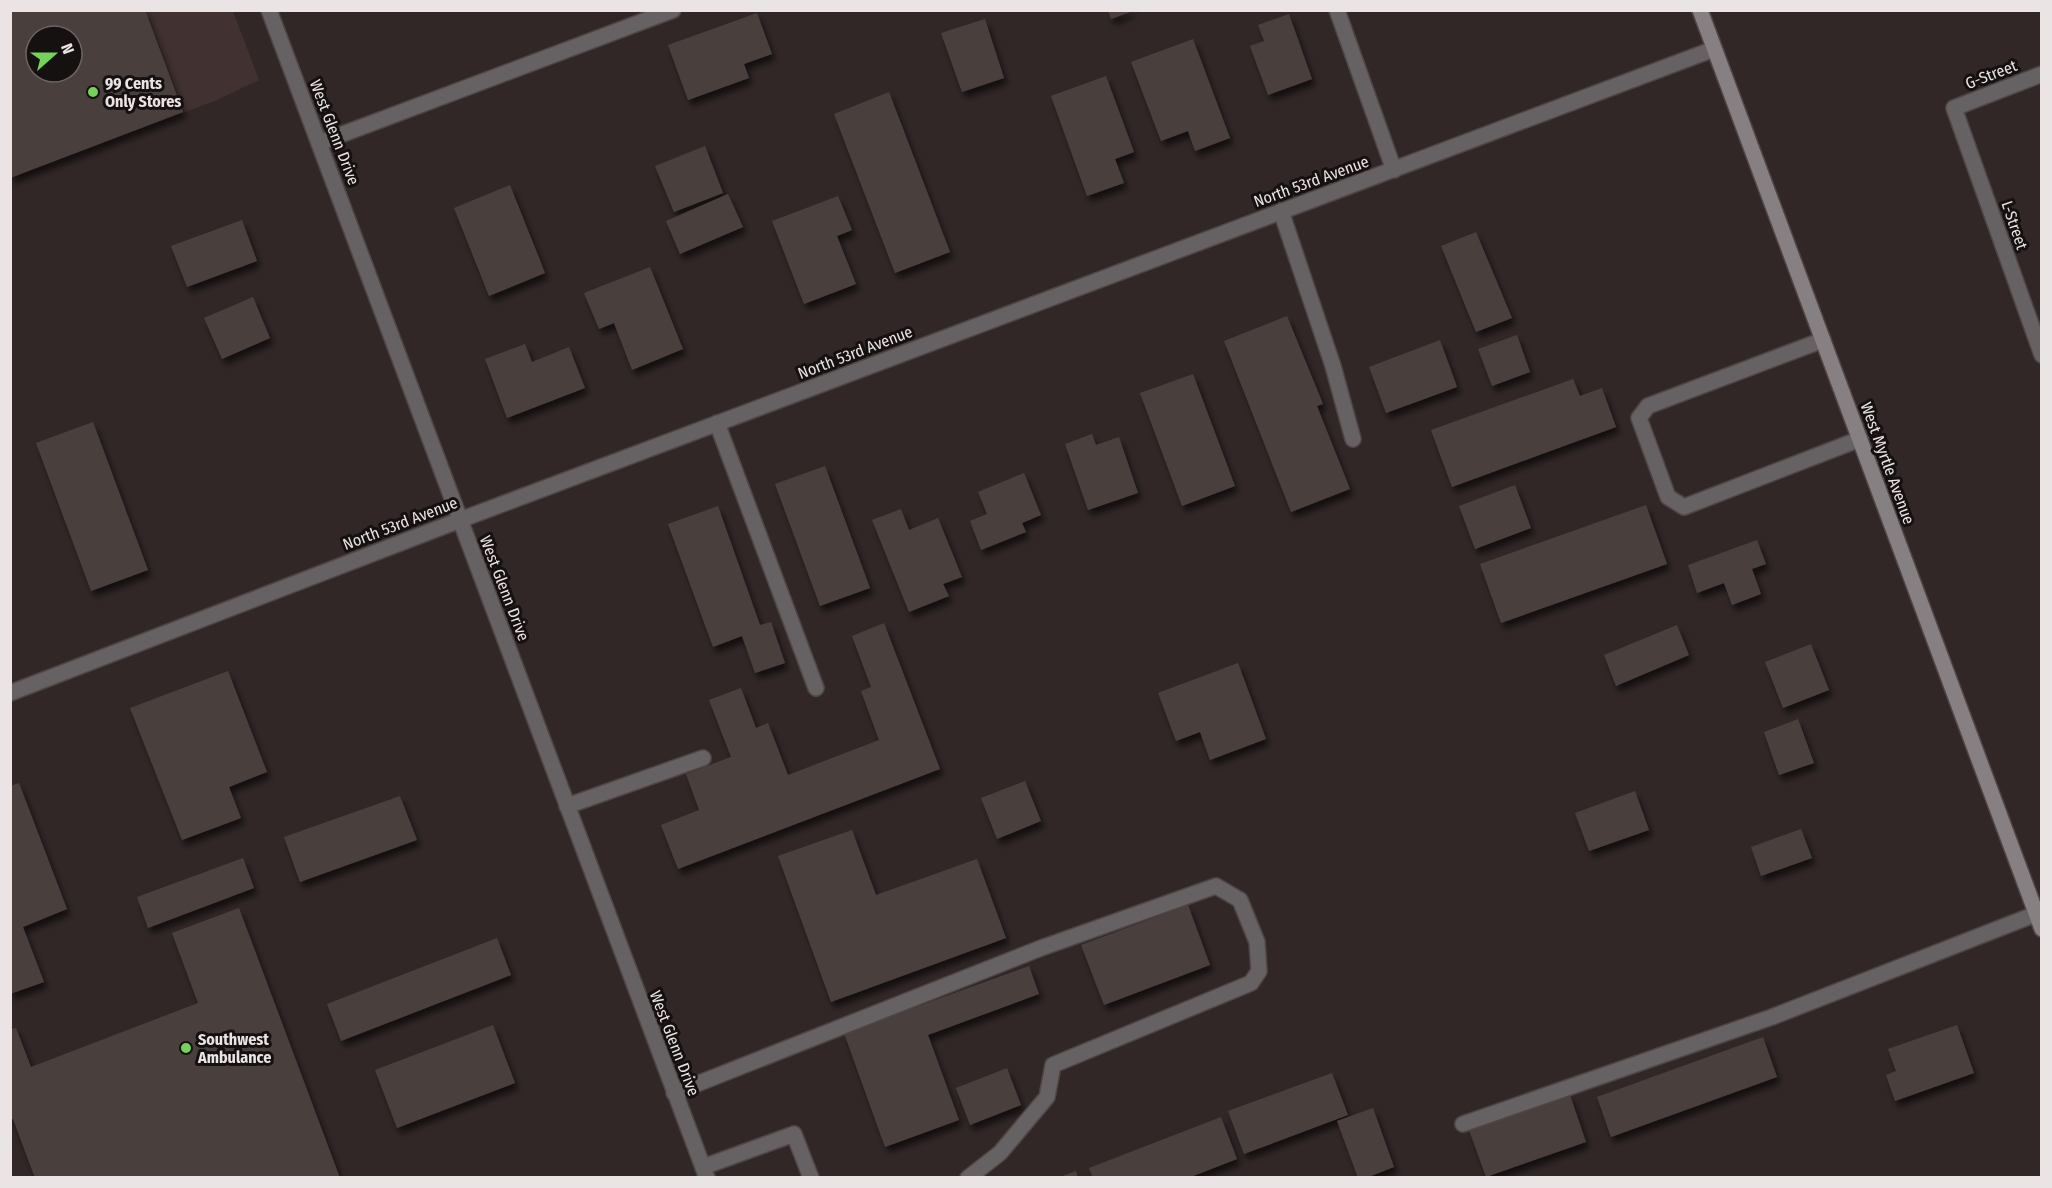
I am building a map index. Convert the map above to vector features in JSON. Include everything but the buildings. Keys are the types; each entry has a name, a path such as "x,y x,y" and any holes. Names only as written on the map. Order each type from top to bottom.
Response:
{"street":[{"name":"West Glenn Drive","path":"269,10 705,1172"},
{"path":"319,142 673,10"},
{"path":"1337,10 1394,170"},
{"name":"West Myrtle Avenue","path":"1700,10 2039,921"},
{"name":"North 53rd Avenue","path":"10,693 460,520 1714,49"},
{"name":"G-Street","path":"1954,108 2042,74"},
{"name":"L-Street","path":"1954,108 2042,355"},
{"path":"1281,212 1333,366 1353,439"},
{"path":"1823,340 1648,406 1639,418 1668,497 1684,507 1860,439"},
{"path":"717,423 816,687"},
{"path":"567,806 702,758"},
{"path":"674,1093 1041,948 1216,886 1240,900 1257,942 1259,971 1251,983 1053,1065 1047,1097 999,1153 968,1178"},
{"path":"1463,1124 2039,921"},
{"path":"705,1172 794,1134 811,1178"}],"shaded area":[{"name":"99 Cents Only Stores","path":"11,11 233,11 259,80 217,100 11,178"}],"place":[{"name":"99 Cents Only Stores","path":"93,92"},
{"name":"Southwest Ambulance","path":"186,1048"}]}
